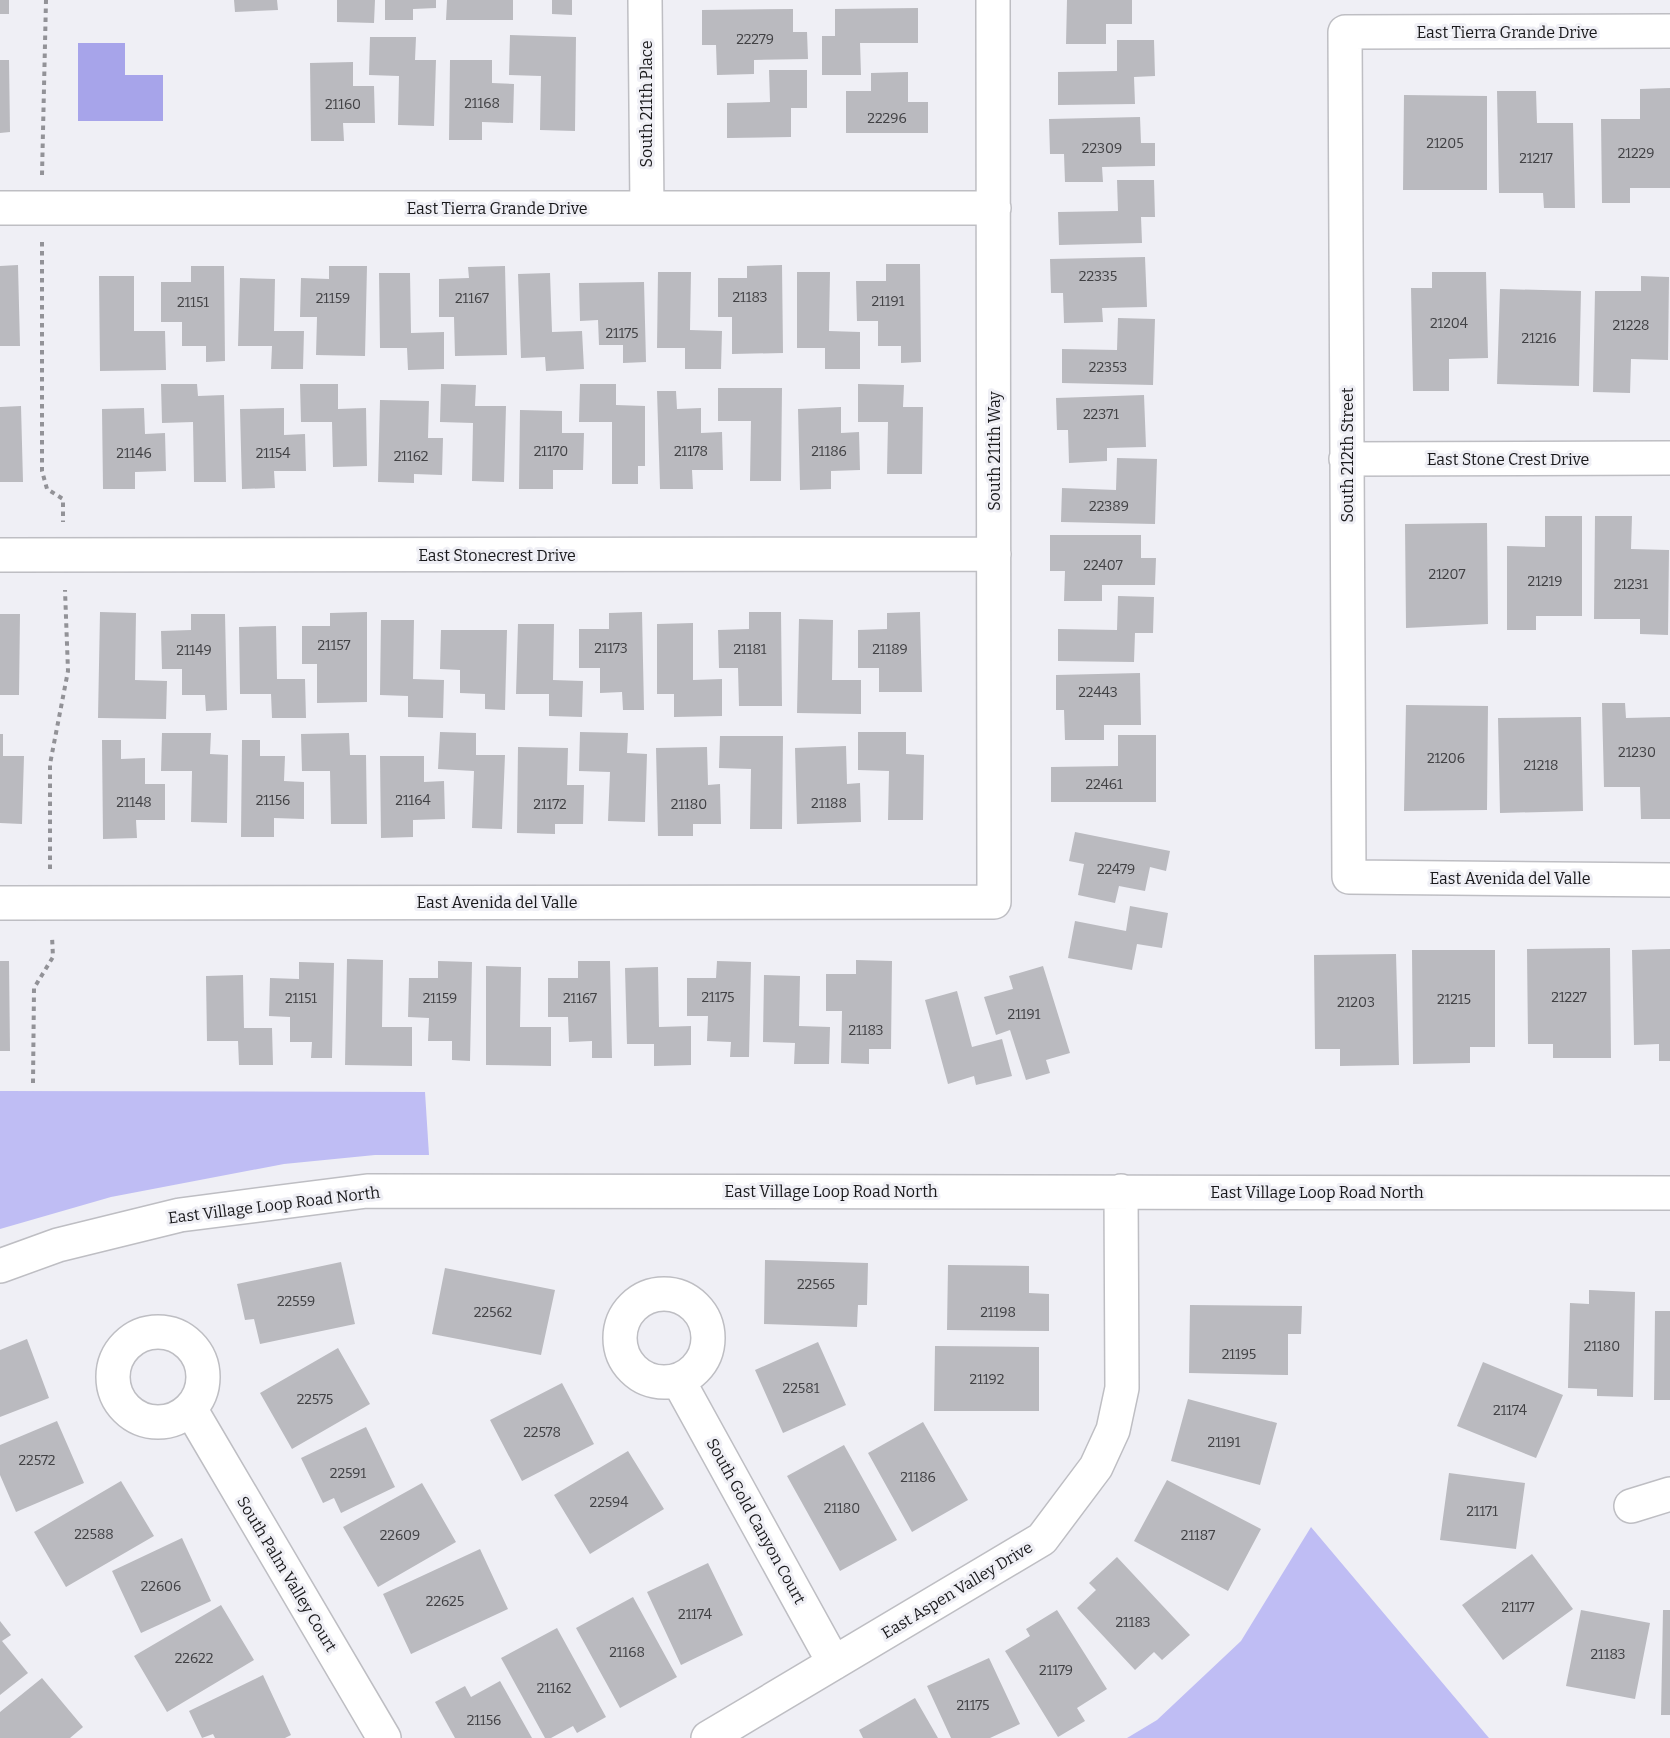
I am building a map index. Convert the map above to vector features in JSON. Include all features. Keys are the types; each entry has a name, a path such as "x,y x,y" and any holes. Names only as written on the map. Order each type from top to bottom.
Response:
{"street":[{"name":"South 211th Place","path":"645,0 647,208"},
{"name":"South 211th Way","path":"993,0 994,902"},
{"name":"East Tierra Grande Drive","path":"1345,32 1670,31"},
{"name":"South 212th Street","path":"1345,32 1349,877"},
{"name":"East Tierra Grande Drive","path":"0,208 994,208"},
{"name":"East Stone Crest Drive","path":"1346,459 1670,458"},
{"name":"East Stonecrest Drive","path":"0,555 994,554"},
{"name":"East Avenida del Valle","path":"1349,877 1670,880"},
{"name":"East Avenida del Valle","path":"0,903 994,902"},
{"name":"East Village Loop Road North","path":"0,1266 58,1245 180,1215 367,1191 1670,1193"},
{"name":"East Aspen Valley Drive","path":"708,1738 1042,1539 1096,1467 1113,1430 1122,1388 1121,1191"},
{"name":"South Gold Canyon Court","path":"678,1380 834,1663"},
{"name":"South Palm Valley Court","path":"190,1410 384,1738"},
{"path":"1631,1506 1670,1494"}],"shaded area":[{"path":"78,43 125,43 125,75 163,75 163,121 78,121"},
{"path":"0,1091 425,1092 429,1155 375,1155 284,1164 111,1197 0,1229"},
{"path":"1311,1527 1489,1738 1127,1738 1157,1720 1241,1641"}],"building":[{"path":"0,0 9,0 9,14 0,14"},
{"path":"234,0 277,0 278,10 235,12"},
{"path":"337,0 375,0 374,23 337,22"},
{"path":"385,0 436,0 436,8 413,9 413,20 385,20"},
{"path":"447,0 513,0 513,20 446,20"},
{"path":"552,0 572,0 572,15 552,14"},
{"path":"1067,0 1132,0 1132,24 1106,24 1106,44 1066,44"},
{"path":"918,8 918,43 860,43 861,75 822,75 822,36 835,36 835,9"},
{"path":"793,9 793,32 807,32 808,59 754,60 754,74 717,75 716,45 702,45 702,10"},
{"path":"510,35 576,37 575,131 540,130 541,76 509,75"},
{"path":"370,37 416,37 415,60 436,60 434,126 398,125 399,76 369,75"},
{"path":"1117,40 1154,40 1155,76 1134,77 1135,104 1058,105 1058,72 1117,71"},
{"path":"0,60 9,60 10,132 0,133"},
{"path":"450,60 492,60 492,83 514,84 513,123 482,122 482,140 449,140"},
{"path":"353,62 353,86 374,86 375,123 343,123 344,141 311,141 310,63"},
{"path":"769,70 807,70 807,108 791,108 791,137 727,138 727,103 770,102"},
{"path":"908,72 908,102 928,102 928,133 846,133 846,91 871,91 871,73"},
{"path":"1670,88 1670,188 1630,188 1630,203 1602,203 1601,119 1640,119 1640,89"},
{"path":"1497,91 1536,91 1537,123 1573,123 1575,208 1544,208 1543,193 1499,193"},
{"path":"1404,95 1487,96 1487,190 1403,190"},
{"path":"1140,117 1141,143 1155,143 1155,166 1102,167 1103,182 1065,182 1064,154 1050,154 1049,119"},
{"path":"1117,180 1154,180 1155,217 1141,217 1142,243 1059,245 1058,212 1118,211"},
{"path":"1145,257 1147,307 1102,308 1103,322 1064,323 1063,293 1051,293 1050,259"},
{"path":"886,264 920,264 921,362 901,363 901,346 878,346 878,321 857,321 856,281 886,281"},
{"path":"18,265 20,346 0,346 0,266"},
{"path":"782,265 783,353 732,354 732,317 718,317 718,278 747,278 747,266"},
{"path":"191,266 224,266 225,361 206,362 206,346 182,346 182,322 161,322 161,282 191,282"},
{"path":"329,266 367,266 365,356 316,355 317,317 300,317 301,278 329,279"},
{"path":"505,266 507,355 455,356 454,317 439,317 439,279 469,278 468,267"},
{"path":"658,272 691,272 690,330 722,331 721,369 685,369 685,348 657,348"},
{"path":"797,272 830,272 829,331 860,332 860,369 825,369 825,348 797,348"},
{"path":"1432,272 1486,272 1488,358 1449,359 1449,391 1413,391 1411,288 1432,288"},
{"path":"379,273 410,273 411,333 444,332 444,369 408,370 407,348 380,348"},
{"path":"550,273 552,332 582,331 584,369 546,371 545,357 521,358 518,274"},
{"path":"99,276 134,276 134,331 165,331 166,370 100,371"},
{"path":"1641,276 1669,277 1668,360 1631,359 1630,393 1593,392 1595,291 1641,291"},
{"path":"240,278 275,279 274,331 304,331 303,369 271,369 272,346 238,346"},
{"path":"644,282 646,362 623,363 623,345 599,345 598,320 580,321 579,283"},
{"path":"1500,289 1581,291 1579,386 1497,384"},
{"path":"1118,318 1155,319 1153,385 1062,383 1062,349 1117,350"},
{"path":"161,384 197,384 198,396 224,395 226,482 194,482 193,422 162,423"},
{"path":"300,384 338,384 338,409 366,408 367,466 333,467 332,422 301,422"},
{"path":"441,384 476,385 475,406 506,406 504,482 472,481 473,423 440,422"},
{"path":"580,384 616,384 616,405 645,406 645,466 638,466 638,484 612,484 612,422 579,422"},
{"path":"858,384 904,385 903,407 923,407 922,474 887,474 888,422 858,422"},
{"path":"718,388 782,388 781,481 750,481 751,421 718,421"},
{"path":"657,391 676,391 677,409 701,408 701,433 722,432 723,470 692,470 693,489 660,489"},
{"path":"1144,395 1146,447 1107,448 1107,461 1069,463 1068,430 1057,430 1056,398"},
{"path":"380,400 429,401 428,438 443,438 442,475 414,474 414,483 378,482"},
{"path":"21,406 23,482 0,482 0,407"},
{"path":"841,407 841,433 859,432 860,470 831,471 831,489 800,490 798,409"},
{"path":"144,408 145,434 165,433 166,471 135,472 135,489 103,489 102,409"},
{"path":"284,408 284,435 305,434 306,471 274,471 275,488 242,489 240,409"},
{"path":"520,410 562,411 562,433 584,433 583,470 553,470 553,489 519,489"},
{"path":"1117,458 1157,459 1155,524 1061,522 1062,488 1116,490"},
{"path":"1545,516 1582,516 1582,616 1536,616 1536,630 1507,630 1507,546 1545,547"},
{"path":"1595,516 1632,516 1631,549 1669,550 1668,635 1640,634 1640,619 1594,619"},
{"path":"1487,523 1488,624 1406,628 1405,524"},
{"path":"1050,535 1141,535 1141,558 1156,558 1155,585 1102,585 1102,601 1064,601 1065,571 1050,571"},
{"path":"1118,596 1154,597 1153,633 1135,633 1134,662 1058,661 1058,629 1117,630"},
{"path":"100,612 136,613 135,680 167,681 166,719 98,718"},
{"path":"367,612 367,702 317,703 317,664 302,664 302,626 330,626 330,613"},
{"path":"642,612 644,710 623,710 622,692 600,693 600,668 579,668 579,629 609,629 609,613"},
{"path":"749,612 781,612 782,706 739,706 738,668 719,668 718,630 749,629"},
{"path":"920,612 922,692 879,692 879,668 858,668 858,630 887,629 887,613"},
{"path":"0,614 20,614 19,695 0,695"},
{"path":"191,614 225,614 227,710 206,711 205,695 182,695 182,669 162,669 161,631 191,630"},
{"path":"799,619 833,620 832,680 861,680 861,714 797,713"},
{"path":"381,620 414,620 413,679 444,680 443,718 408,717 408,696 380,695"},
{"path":"693,623 693,680 722,679 722,716 674,717 674,694 657,694 657,624"},
{"path":"518,624 554,624 553,680 583,681 582,717 549,716 549,694 516,694"},
{"path":"276,626 277,679 305,679 306,718 272,718 271,694 240,694 239,627"},
{"path":"441,630 507,630 505,710 485,709 485,694 460,693 460,670 440,669"},
{"path":"1140,673 1141,725 1104,725 1104,740 1065,740 1064,710 1056,710 1056,675"},
{"path":"1602,703 1625,703 1626,718 1670,717 1670,819 1641,819 1640,787 1604,787"},
{"path":"1406,705 1488,706 1487,810 1404,811"},
{"path":"1581,717 1583,811 1500,813 1498,718"},
{"path":"440,732 476,733 476,755 505,755 502,829 472,828 474,771 438,769"},
{"path":"580,732 628,733 627,753 647,754 645,822 608,821 610,772 579,771"},
{"path":"858,732 906,732 906,754 924,755 923,820 888,820 889,771 858,770"},
{"path":"162,733 211,733 210,754 228,755 227,823 191,822 192,771 161,771"},
{"path":"349,733 350,755 366,755 367,824 331,824 330,771 302,771 301,734"},
{"path":"0,734 3,734 3,756 24,756 22,824 0,823"},
{"path":"1118,735 1156,735 1156,802 1051,802 1051,767 1118,766"},
{"path":"720,736 783,736 782,829 750,829 751,769 719,768"},
{"path":"102,740 121,740 121,759 145,758 145,784 165,784 165,820 136,820 137,838 103,839"},
{"path":"242,740 260,740 260,756 285,756 284,781 304,782 304,819 274,818 274,837 241,837"},
{"path":"846,746 847,784 860,783 861,822 797,824 795,748"},
{"path":"518,747 568,748 567,785 584,785 583,824 555,824 555,834 517,833"},
{"path":"707,747 708,785 720,784 721,824 693,824 693,836 658,836 656,748"},
{"path":"380,756 424,756 424,782 444,781 445,819 413,820 413,837 381,838"},
{"path":"1075,832 1170,851 1166,871 1150,867 1145,891 1119,886 1115,903 1078,895 1084,864 1069,861"},
{"path":"1130,906 1168,913 1162,948 1137,944 1132,970 1068,958 1075,921 1126,931"},
{"path":"1610,948 1611,1058 1553,1058 1553,1044 1528,1044 1527,949"},
{"path":"1670,949 1670,1061 1659,1061 1659,1044 1634,1045 1632,950"},
{"path":"1412,950 1495,950 1495,1047 1470,1047 1470,1063 1413,1064"},
{"path":"1396,954 1399,1065 1340,1066 1340,1049 1315,1049 1314,955"},
{"path":"347,959 383,960 382,1027 412,1027 412,1066 345,1065"},
{"path":"856,960 892,961 891,1049 869,1049 869,1064 841,1063 842,1011 826,1011 826,974 856,974"},
{"path":"0,961 9,961 10,1051 0,1051"},
{"path":"438,961 472,962 470,1061 452,1060 452,1041 428,1041 429,1018 408,1017 409,978 438,978"},
{"path":"578,961 610,961 612,1058 592,1058 592,1041 569,1042 568,1017 548,1017 548,978 578,978"},
{"path":"717,961 751,962 749,1057 730,1057 731,1042 707,1041 708,1016 687,1016 687,978 716,978"},
{"path":"299,962 334,963 332,1058 311,1058 312,1042 290,1042 290,1017 269,1016 270,978 299,979"},
{"path":"486,966 521,967 520,1027 551,1027 551,1066 486,1065"},
{"path":"1043,966 1070,1053 1046,1060 1050,1073 1026,1080 1010,1030 996,1035 984,997 1013,989 1009,976"},
{"path":"658,967 659,1027 691,1026 691,1065 654,1066 654,1044 627,1044 625,968"},
{"path":"243,975 244,1028 272,1028 273,1065 239,1065 238,1041 207,1041 206,976"},
{"path":"764,975 800,976 799,1026 830,1027 829,1064 794,1064 795,1043 763,1042"},
{"path":"957,991 972,1047 1002,1039 1012,1076 976,1085 974,1076 948,1084 925,1000"},
{"path":"765,1260 868,1263 867,1305 858,1305 857,1327 764,1324"},
{"path":"341,1262 355,1324 260,1344 254,1319 245,1320 237,1284"},
{"path":"948,1265 1029,1266 1029,1293 1049,1294 1049,1331 947,1330"},
{"path":"445,1268 555,1290 541,1355 432,1334"},
{"path":"1589,1290 1635,1292 1633,1397 1597,1396 1597,1389 1568,1388 1570,1303 1589,1304"},
{"path":"1190,1305 1302,1306 1301,1334 1288,1334 1288,1375 1189,1373"},
{"path":"1655,1311 1670,1311 1670,1400 1654,1400"},
{"path":"27,1339 49,1398 0,1417 0,1350"},
{"path":"818,1342 846,1405 783,1433 755,1370"},
{"path":"935,1346 1039,1347 1039,1411 934,1411"},
{"path":"338,1348 370,1404 292,1449 260,1393"},
{"path":"1483,1362 1563,1395 1536,1458 1457,1426"},
{"path":"562,1383 594,1444 522,1481 490,1420"},
{"path":"1188,1399 1277,1423 1260,1485 1171,1461"},
{"path":"57,1421 84,1483 16,1512 0,1475 0,1445"},
{"path":"923,1422 968,1500 912,1532 868,1453"},
{"path":"366,1427 395,1487 341,1513 334,1498 323,1503 301,1458"},
{"path":"844,1445 897,1540 840,1571 787,1476"},
{"path":"628,1451 664,1509 590,1554 554,1495"},
{"path":"1449,1473 1525,1483 1516,1549 1440,1540"},
{"path":"1167,1480 1261,1529 1228,1591 1134,1541"},
{"path":"121,1481 154,1536 66,1587 34,1532"},
{"path":"422,1483 456,1542 378,1587 343,1527"},
{"path":"182,1538 211,1601 141,1633 112,1571"},
{"path":"480,1549 508,1609 411,1654 383,1594"},
{"path":"1532,1554 1573,1609 1503,1660 1462,1605"},
{"path":"1117,1557 1190,1635 1162,1660 1154,1652 1135,1670 1077,1608 1096,1590 1089,1583"},
{"path":"708,1563 743,1635 681,1665 647,1592"},
{"path":"633,1597 677,1677 620,1708 576,1628"},
{"path":"221,1605 254,1660 167,1712 134,1656"},
{"path":"1057,1610 1107,1689 1077,1708 1085,1721 1058,1737 1005,1651 1030,1636 1026,1629"},
{"path":"1581,1610 1650,1623 1635,1699 1566,1686"},
{"path":"1663,1610 1670,1610 1670,1715 1661,1715"},
{"path":"0,1621 11,1635 2,1641 28,1673 0,1695"},
{"path":"557,1628 606,1717 577,1733 573,1726 551,1738 545,1738 501,1658"},
{"path":"989,1658 1020,1724 990,1738 951,1738 927,1686"},
{"path":"263,1675 291,1735 285,1738 215,1738 213,1734 202,1738 189,1711"},
{"path":"42,1678 83,1727 70,1738 0,1738 0,1712"},
{"path":"500,1681 532,1738 455,1738 435,1702 465,1686 471,1697"},
{"path":"915,1698 938,1738 863,1738 859,1730"}]}
